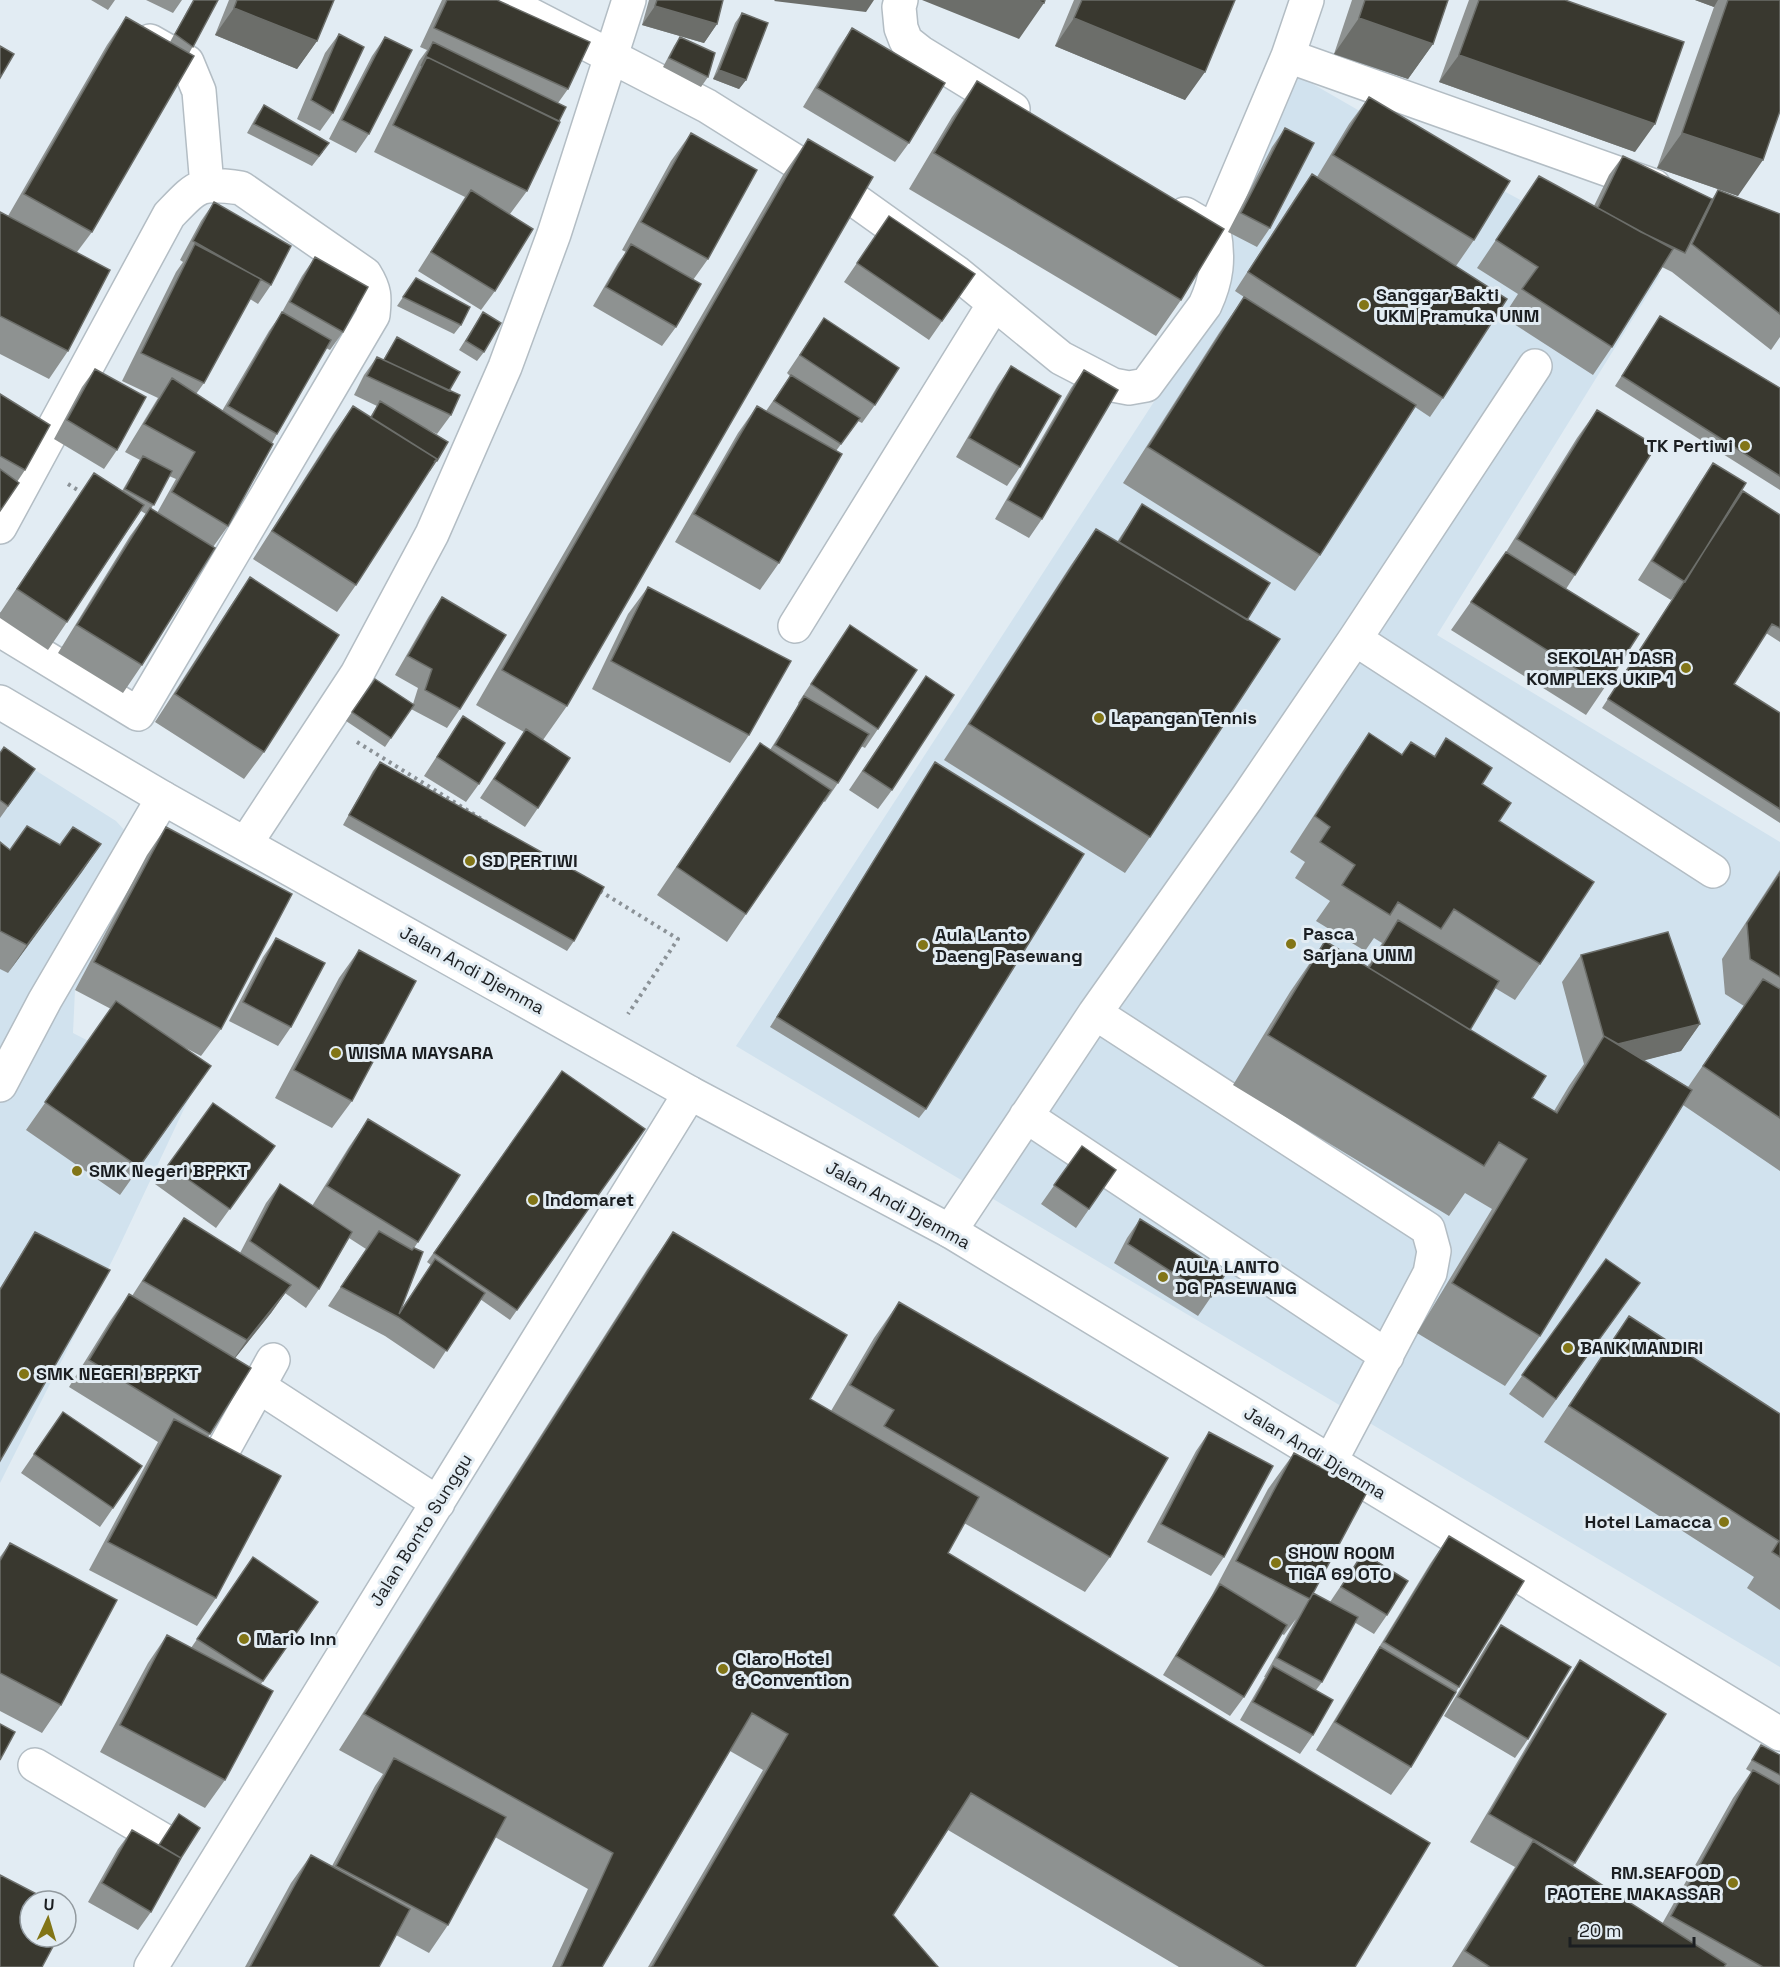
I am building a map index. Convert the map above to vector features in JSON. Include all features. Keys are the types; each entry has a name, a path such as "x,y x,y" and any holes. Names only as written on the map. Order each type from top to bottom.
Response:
{"street":[{"path":"502,0 707,106 838,188 957,273 1061,358 1113,385 1130,388 1146,385 1205,305 1215,275 1218,252 1214,231 1288,56 1307,0"},
{"path":"246,843 357,674 432,534 505,367 554,234 629,0"},
{"path":"901,0 899,7 901,27 906,41 920,52 1042,126"},
{"path":"122,25 187,62 199,91 207,186"},
{"path":"1288,56 1679,196"},
{"path":"0,527 169,214 195,188 218,185 241,188 365,274 372,285 375,298 373,315 138,714 0,630"},
{"path":"1163,200 1214,231"},
{"path":"795,626 994,304"},
{"path":"950,1231 1095,1013 1247,798 1355,639 1535,366"},
{"path":"1355,639 1713,871"},
{"name":"Jalan Andi Djemma","path":"0,702 163,798 690,1093 950,1231 1780,1734"},
{"path":"0,1085 45,1000 163,798"},
{"path":"1095,1013 1428,1229 1434,1251 1431,1273 1330,1462"},
{"name":"Jalan Bonto Sunggu","path":"151,1967 186,1854 438,1503 690,1093"},
{"path":"1026,1116 1387,1356"},
{"path":"222,1452 266,1373 438,1503"},
{"path":"35,1765 186,1854"}],"path":[{"path":"326,722 496,828"},
{"path":"597,890 678,939 608,1046"}],"shaded area":[{"name":"Pasca Sarjana UNM","path":"1292,72 1424,148 1660,275 1437,635 1780,842 1780,1667 736,1046 1220,300 1224,228"},
{"name":"SMK Negeri BPPKT","path":"0,748 116,821 147,855 75,990 73,1033 191,1094 118,1249 0,1483"}],"building":[{"path":"194,0 218,0 193,47 175,34"},
{"path":"237,0 334,0 317,41 234,8"},
{"path":"447,0 497,0 590,42 568,89 434,28"},
{"path":"657,0 723,0 717,24 655,6"},
{"path":"1082,0 1235,0 1205,72 1074,18"},
{"path":"1365,0 1448,0 1433,44 1359,18"},
{"path":"1479,0 1565,0 1684,42 1655,124 1459,55"},
{"path":"1728,0 1780,0 1780,111 1763,160 1682,133"},
{"path":"742,13 768,23 746,80 719,70"},
{"path":"126,17 194,56 92,232 24,194"},
{"path":"852,28 945,83 909,143 817,88"},
{"path":"339,34 364,47 333,113 311,100"},
{"path":"385,37 412,50 369,134 342,120"},
{"path":"680,37 715,53 708,77 669,58"},
{"path":"433,42 566,107 559,121 427,57 421,66"},
{"path":"0,46 14,54 0,78"},
{"path":"427,57 560,122 527,191 393,125"},
{"path":"977,81 1224,229 1181,300 934,153"},
{"path":"1369,97 1510,181 1474,240 1333,155"},
{"path":"264,105 329,143 319,156 254,124"},
{"path":"1285,128 1314,143 1270,228 1241,213"},
{"path":"691,133 757,170 708,259 641,222"},
{"path":"808,139 873,177 567,706 502,670"},
{"path":"1623,156 1712,199 1685,253 1598,208"},
{"name":"Sanggar Bakti UKM Pramuka UNM","path":"1312,174 1507,299 1443,398 1248,272"},
{"path":"1539,176 1673,249 1612,347 1522,289 1538,267 1496,240"},
{"path":"471,190 533,229 495,291 431,252"},
{"path":"1718,190 1780,214 1780,314 1692,244"},
{"path":"214,202 291,246 271,285 193,241"},
{"path":"0,212 110,270 68,351 0,316"},
{"path":"889,216 975,274 942,321 857,263"},
{"path":"195,244 261,279 204,383 141,353"},
{"path":"631,244 701,284 676,327 606,287"},
{"path":"315,257 368,287 343,332 290,302"},
{"path":"416,278 470,307 461,325 403,297"},
{"path":"1244,297 1416,405 1320,555 1148,447"},
{"path":"282,312 331,340 277,434 228,406"},
{"path":"483,312 501,323 484,352 466,341"},
{"name":"TK Pertiwi","path":"1660,316 1780,388 1780,476 1622,376"},
{"path":"824,318 899,368 875,405 800,355"},
{"path":"397,337 460,372 449,391 384,360"},
{"path":"377,357 460,395 451,415 367,376"},
{"path":"1011,366 1061,396 1020,467 969,438"},
{"path":"95,369 146,397 117,450 67,420"},
{"path":"1084,370 1118,390 1042,519 1008,500"},
{"path":"791,375 860,418 841,444 774,401"},
{"path":"172,378 273,444 228,526 172,492 195,452 144,424"},
{"path":"0,394 50,425 25,470 0,456"},
{"path":"380,401 448,442 437,461 371,418"},
{"path":"353,406 437,459 356,585 272,531"},
{"path":"757,406 842,454 779,563 694,514"},
{"path":"1597,410 1656,446 1575,575 1517,539"},
{"path":"143,456 172,471 154,505 125,489"},
{"path":"1713,463 1746,483 1685,582 1652,561"},
{"path":"0,469 19,483 0,511"},
{"path":"94,473 144,505 67,622 17,589"},
{"name":"SEKOLAH DASR KOMPLEKS UKIP 1","path":"1743,491 1780,515 1780,628 1772,624 1734,684 1780,713 1780,809 1608,699"},
{"path":"1142,504 1270,583 1247,620 1119,542"},
{"path":"150,508 215,548 142,665 77,625"},
{"name":"Lapangan Tennis","path":"1096,529 1280,639 1150,837 969,724"},
{"path":"1506,552 1639,634 1605,687 1471,602"},
{"path":"250,577 339,635 264,752 175,694"},
{"path":"648,587 791,661 749,735 611,661"},
{"path":"442,597 506,635 460,709 425,690 432,669 408,656"},
{"path":"850,625 917,670 878,729 811,684"},
{"path":"926,676 954,695 892,790 863,771"},
{"path":"375,679 414,705 391,738 352,712"},
{"path":"804,696 869,734 838,783 775,745"},
{"path":"463,716 505,743 479,784 437,757"},
{"path":"526,729 570,758 538,808 494,779"},
{"path":"1369,733 1402,755 1411,742 1435,757 1446,738 1492,768 1482,784 1511,803 1499,821 1594,882 1540,964 1454,909 1441,929 1398,902 1390,915 1342,885 1355,865 1320,842 1330,827 1315,816"},
{"path":"760,743 831,790 746,914 677,867"},
{"path":"4,747 35,769 8,806 0,800 0,753"},
{"name":"SD PERTIWI","path":"380,762 604,887 574,941 349,815"},
{"name":"Aula Lanto Daeng Pasewang","path":"935,762 1084,854 926,1109 777,1017"},
{"path":"27,826 60,845 73,827 101,844 27,945 0,931 0,842 10,850"},
{"path":"166,827 292,894 221,1029 94,962"},
{"path":"1780,873 1780,977 1750,959 1747,923"},
{"path":"1398,920 1499,981 1470,1030 1369,968"},
{"path":"1668,932 1700,1024 1618,1044 1604,1037 1581,955"},
{"path":"276,938 325,963 291,1027 243,1002"},
{"path":"1325,941 1546,1076 1532,1098 1557,1113 1604,1036 1692,1090 1540,1336 1452,1283 1527,1159 1499,1142 1484,1166 1268,1035"},
{"name":"WISMA MAYSARA","path":"359,950 416,981 352,1101 294,1070"},
{"path":"1763,979 1780,989 1780,1118 1703,1066"},
{"path":"116,1001 211,1066 139,1167 45,1102"},
{"name":"Indomaret","path":"562,1071 645,1129 517,1310 434,1253"},
{"path":"213,1103 275,1146 230,1209 168,1165"},
{"path":"368,1119 460,1175 418,1242 327,1186"},
{"path":"1082,1146 1116,1170 1089,1209 1054,1185"},
{"path":"280,1184 352,1232 319,1289 250,1241"},
{"path":"184,1218 291,1285 247,1340 143,1281"},
{"path":"1140,1219 1226,1273 1211,1297 1128,1244"},
{"path":"379,1231 412,1250 414,1248 423,1252 399,1314 435,1259 485,1293 447,1351 398,1317 341,1287"},
{"name":"SMK NEGERI BPPKT","path":"35,1232 110,1270 0,1461 0,1290"},
{"name":"Claro Hotel & Convention","path":"673,1232 847,1335 810,1399 979,1497 948,1553 1430,1843 1355,1967 1265,1967 971,1793 893,1915 938,1967 652,1967 788,1734 752,1713 602,1967 561,1967 613,1853 364,1714"},
{"name":"BANK MANDIRI","path":"1606,1259 1640,1283 1556,1399 1522,1375"},
{"path":"129,1294 251,1368 210,1434 89,1360"},
{"path":"899,1302 1168,1458 1110,1557 884,1426 894,1410 850,1385"},
{"path":"1629,1316 1780,1414 1780,1557 1772,1552 1779,1541 1569,1406"},
{"path":"63,1412 142,1466 113,1508 34,1454"},
{"path":"174,1419 281,1476 216,1598 108,1542"},
{"path":"1209,1432 1273,1466 1224,1557 1161,1524"},
{"name":"SHOW ROOM TIGA 69 OTO","path":"1294,1453 1367,1492 1310,1599 1236,1561"},
{"path":"1449,1536 1524,1581 1459,1687 1384,1642"},
{"path":"10,1543 117,1600 61,1705 0,1673 0,1561"},
{"path":"1363,1553 1408,1581 1387,1615 1341,1587"},
{"name":"Mario Inn","path":"253,1557 318,1602 263,1681 197,1639"},
{"path":"1220,1584 1287,1625 1244,1697 1176,1656"},
{"path":"1313,1593 1358,1617 1322,1682 1277,1658"},
{"path":"1501,1625 1571,1667 1528,1739 1458,1697"},
{"path":"167,1635 273,1691 225,1780 120,1725"},
{"path":"1380,1647 1456,1692 1411,1767 1335,1722"},
{"path":"1580,1660 1666,1714 1575,1863 1489,1814"},
{"path":"1273,1666 1333,1700 1313,1735 1253,1702"},
{"path":"0,1724 15,1732 0,1760"},
{"path":"1761,1745 1780,1755 1780,1775 1752,1760"},
{"path":"394,1758 506,1817 448,1925 336,1866"},
{"name":"RM.SEAFOOD PAOTERE MAKASSAR","path":"1753,1770 1780,1785 1780,1967 1763,1967 1671,1916"},
{"path":"179,1814 200,1828 181,1858 159,1845"},
{"path":"132,1830 181,1858 151,1912 102,1883"},
{"path":"1533,1841 1726,1964 1724,1967 1490,1967 1465,1951"},
{"path":"311,1855 410,1909 379,1967 250,1967"},
{"path":"0,1875 27,1889 18,1889 18,1949 52,1949 42,1967 0,1967"}],"place":[{"name":"Sanggar Bakti UKM Pramuka UNM","path":"1364,305"},
{"name":"TK Pertiwi","path":"1745,446"},
{"name":"SEKOLAH DASR KOMPLEKS UKIP 1","path":"1686,668"},
{"name":"Lapangan Tennis","path":"1099,718"},
{"name":"SD PERTIWI","path":"470,861"},
{"name":"Pasca Sarjana UNM","path":"1291,944"},
{"name":"Aula Lanto Daeng Pasewang","path":"923,945"},
{"name":"WISMA MAYSARA","path":"336,1053"},
{"name":"SMK Negeri BPPKT","path":"77,1171"},
{"name":"Indomaret","path":"533,1200"},
{"name":"AULA LANTO DG PASEWANG","path":"1163,1277"},
{"name":"BANK MANDIRI","path":"1568,1348"},
{"name":"SMK NEGERI BPPKT","path":"24,1374"},
{"name":"Hotel Lamacca","path":"1724,1522"},
{"name":"SHOW ROOM TIGA 69 OTO","path":"1276,1563"},
{"name":"Mario Inn","path":"244,1639"},
{"name":"Claro Hotel & Convention","path":"723,1669"},
{"name":"RM.SEAFOOD PAOTERE MAKASSAR","path":"1733,1883"}]}
